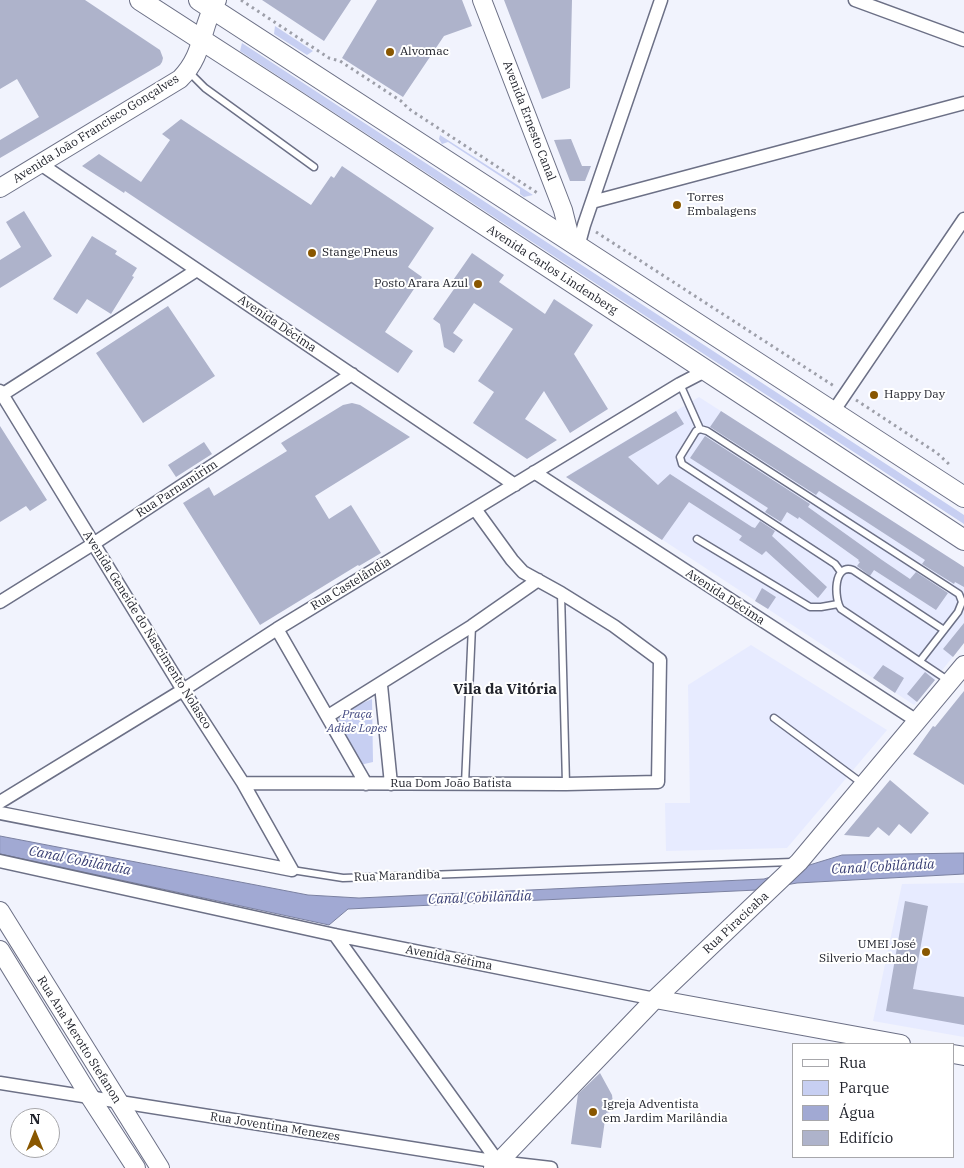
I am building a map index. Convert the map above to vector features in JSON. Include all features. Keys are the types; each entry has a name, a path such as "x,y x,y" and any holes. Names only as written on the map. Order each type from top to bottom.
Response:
{"main road":[{"name":"Avenida Carlos Lindenberg","path":"140,0 964,540"},
{"path":"209,3 575,245 964,497"}],"street":[{"name":"Avenida Ernesto Canal","path":"482,0 575,245"},
{"path":"855,0 964,40"},
{"path":"575,245 592,202 659,2"},
{"name":"Avenida João Francisco Gonçalves","path":"0,188 180,79 188,71 199,52 209,3"},
{"path":"592,202 964,103"},
{"name":"Avenida Décima","path":"39,164 514,485"},
{"path":"833,412 964,220"},
{"path":"1,394 197,270"},
{"name":"Rua Castelândia","path":"0,802 534,472 680,384 705,371"},
{"name":"Rua Parnamirim","path":"0,602 93,544 352,374"},
{"name":"Avenida Geneide do Nascimento Nolasco","path":"1,394 183,690 244,783 292,870"},
{"name":"Avenida Décima","path":"534,472 917,721"},
{"path":"474,509 523,572 561,593"},
{"path":"328,716 381,685 472,626 538,580"},
{"name":"Rua Dom João Batista","path":"244,783 566,784 658,782 660,660 614,626 561,593"},
{"path":"278,629 366,784"},
{"name":"Rua Piracicaba","path":"498,1166 655,999 797,864 964,665"},
{"path":"381,685 391,784"},
{"name":"Rua Marandiba","path":"0,812 292,870"},
{"name":"Avenida Sétima","path":"0,861 335,935 655,999 896,1043"},
{"name":"Rua Ana Merotto Stefanon","path":"0,911 160,1168"},
{"path":"335,935 498,1166"},
{"name":"Rua Ana Merotto Stefanon","path":"0,950 136,1168"},
{"name":"Rua Joventina Menezes","path":"0,1083 498,1166 551,1168"}],"lane":[{"path":"188,71 205,88 314,167"},
{"path":"680,384 700,429"},
{"path":"700,429 694,434 680,457 682,464 835,564 841,572"},
{"path":"700,429 707,431 959,594 962,602 961,607 920,661"},
{"path":"697,539 810,607 838,604"},
{"path":"944,630 853,570 847,569 841,572 838,578 837,600 841,609 950,682"},
{"path":"561,593 566,784"},
{"path":"465,784 472,626"},
{"path":"774,718 864,785"},
{"name":"Rua Marandiba","path":"292,870 343,878 797,864"}],"path":[{"path":"241,0 329,58 340,61 393,96 409,109 563,210"},
{"path":"584,225 937,453 954,470"}],"shaded area":[{"path":"699,397 964,567 964,643 914,705 570,479 570,474"},
{"path":"751,645 887,730 787,848 666,851 665,803 690,803 688,685"},
{"name":"UMEI José Silverio Machado","path":"964,883 964,1037 873,1021 902,884"}],"green space":[{"path":"275,26 313,51 307,55 274,34"},
{"path":"242,43 964,515 964,524 240,51"},
{"path":"440,135 533,195 524,197 520,194 520,189 448,142 442,144 439,139"},
{"name":"Praça Adide Lopes","path":"372,699 373,762 360,765 336,714"}],"water":[{"name":"Canal Cobilândia","path":"0,836 308,895 359,898 764,879 842,855 964,853 964,874 797,883 757,890 348,909 329,925 0,854"}],"building":[{"path":"0,0 85,0 160,50 163,58 162,62 160,65 0,158 0,140 39,117 17,79 0,89"},
{"path":"262,0 351,0 324,41"},
{"name":"Alvomac","path":"377,0 462,0 472,26 444,36 403,97 342,58"},
{"path":"504,0 572,0 570,88 542,99"},
{"path":"181,119 311,205 331,176 334,178 342,166 434,228 408,267 422,277 385,332 413,351 398,373 125,191 124,193 82,166 99,154 141,182 170,140 162,134"},
{"path":"571,139 582,166 591,166 585,181 570,181 554,140"},
{"path":"24,211 52,256 0,288 0,260 21,247 6,222"},
{"path":"92,236 117,251 115,254 137,268 132,276 134,277 111,314 87,299 77,314 53,299"},
{"path":"472,253 504,275 499,282 545,314 554,299 593,325 574,354 608,409 570,433 544,391 525,419 557,440 527,459 473,423 494,392 478,381 513,329 474,303 453,333 463,340 454,353 444,347 440,324 433,319 454,289 449,286"},
{"path":"168,306 215,376 143,423 96,353"},
{"path":"352,403 360,405 410,437 315,496 329,519 351,505 381,553 260,625 183,503 209,487 214,496 287,451 281,443 343,405"},
{"path":"676,411 684,424 628,457 658,485 670,474 752,527 755,528 760,521 775,531 772,536 827,587 818,598 766,551 762,555 739,540 742,536 689,502 662,540 566,477"},
{"path":"721,411 964,567 964,587 955,582 954,584 922,564 925,560 819,491 816,495 710,427"},
{"path":"0,426 47,500 30,511 26,506 0,522"},
{"path":"705,436 810,504 808,507 910,579 916,572 948,593 936,610 874,570 870,576 857,566 860,562 859,560 799,517 798,519 787,512 781,522 765,512 768,508 690,458"},
{"path":"204,442 212,454 176,477 168,465"},
{"path":"762,588 776,597 768,609 755,601"},
{"path":"964,623 964,643 953,657 943,649"},
{"path":"883,665 904,678 895,693 873,678"},
{"path":"925,672 935,680 917,702 907,694"},
{"path":"964,691 964,785 913,754 933,726 935,727"},
{"path":"890,780 929,813 911,834 899,824 889,836 878,827 869,837 844,835"},
{"path":"905,901 928,906 913,989 964,997 964,1025 886,1011"},
{"name":"Igreja Adventista em Jardim Marilândia","path":"600,1073 612,1095 614,1111 606,1113 601,1148 571,1144 578,1094"}],"place":[{"name":"Alvomac","path":"390,52"},
{"name":"Torres Embalagens","path":"677,205"},
{"name":"Stange Pneus","path":"312,253"},
{"name":"Posto Arara Azul","path":"478,284"},
{"name":"Happy Day","path":"874,395"},
{"name":"UMEI José Silverio Machado","path":"926,952"},
{"name":"Igreja Adventista em Jardim Marilândia","path":"593,1112"}],"district":[{"name":"Vila da Vitória","path":"505,690"}]}
